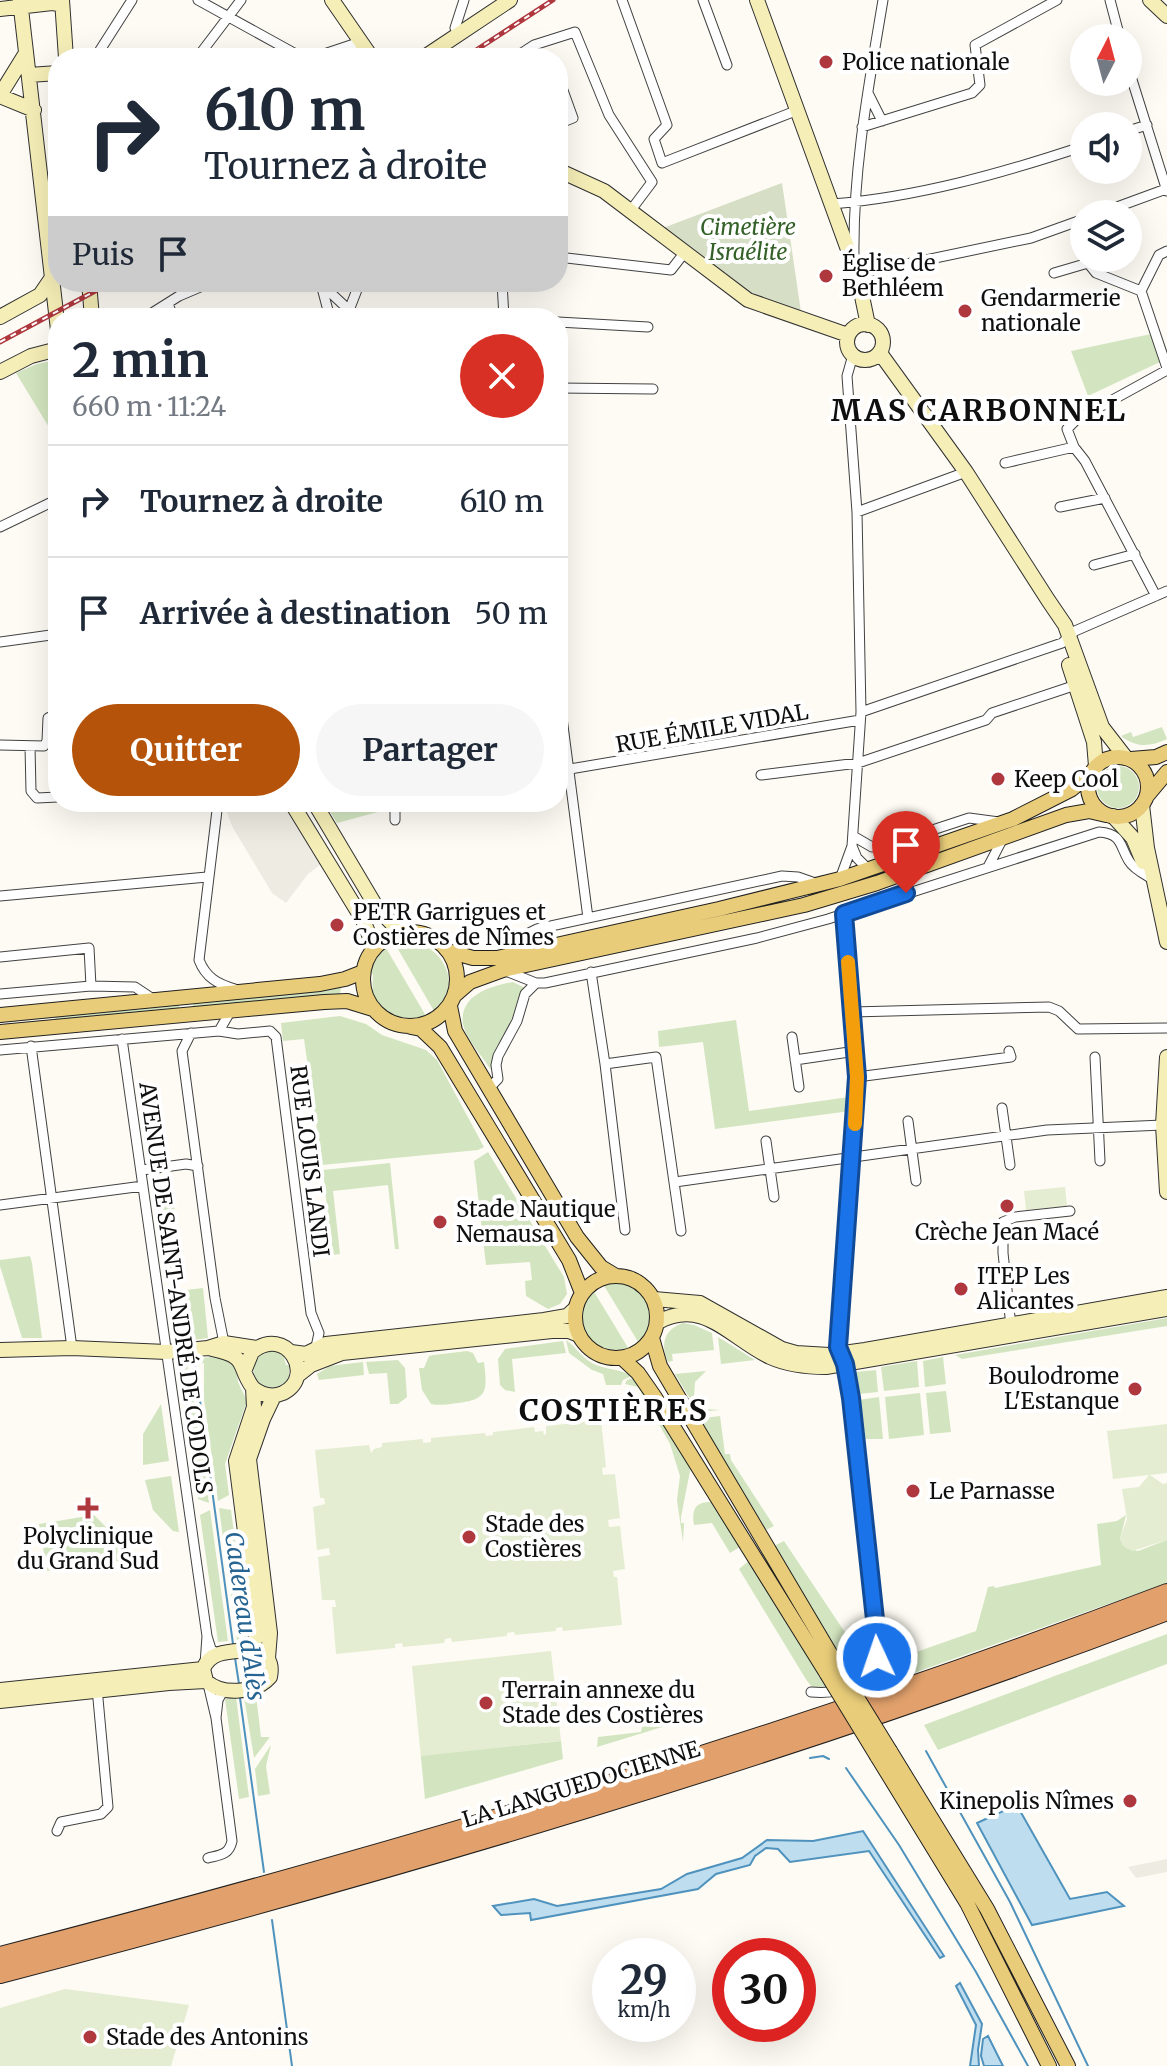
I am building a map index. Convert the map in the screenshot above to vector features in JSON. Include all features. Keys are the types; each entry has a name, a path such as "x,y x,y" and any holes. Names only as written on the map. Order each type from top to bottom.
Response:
{"highway":[{"name":"LA LANGUEDOCIENNE","path":"0,1956 511,1815 911,1686 1167,1593"},
{"name":"LA LANGUEDOCIENNE","path":"0,1974 468,1845 773,1749 1167,1611"}],"main road":[{"path":"448,951 483,959 515,954 840,879 1002,823 1061,795 1112,757 1156,757 1167,752"},
{"path":"1128,758 1146,774 1148,787 1144,800"},
{"path":"1094,769 1088,784 1090,799 1097,809 1110,816"},
{"path":"411,1027 431,1022 470,982 503,970 748,919 877,883 1080,811 1110,816 1128,815 1167,772"},
{"path":"373,1009 364,990 363,972 374,947 401,933 425,934 440,942 448,951 457,972 452,1001 455,1031 577,1237 601,1267 616,1276 638,1282 654,1299 658,1322 652,1338 642,1351 622,1358 599,1355 587,1347 575,1323 576,1308 582,1293 598,1280 616,1276"},
{"path":"0,1015 320,984 363,972"},
{"path":"0,1032 347,1001 373,1009 388,1021 421,1029 440,1047 569,1260 582,1293"},
{"path":"652,1338 660,1366 833,1672"},
{"path":"622,1358 638,1373 654,1396 987,1909 1068,2066"},
{"path":"884,1753 967,1903 1049,2066"}],"street":[{"path":"101,48 132,0"},
{"path":"198,0 285,48"},
{"path":"205,48 241,0"},
{"path":"332,0 364,48"},
{"path":"455,28 464,0"},
{"path":"426,48 498,0"},
{"path":"438,48 510,0"},
{"path":"622,0 667,125 654,139 662,163 798,110"},
{"path":"703,0 727,65"},
{"path":"757,0 856,271 868,325"},
{"path":"842,232 853,202 883,0"},
{"path":"862,127 972,93 980,85 981,77 975,45 1057,0"},
{"path":"1110,0 1116,24"},
{"path":"1150,0 1167,16"},
{"path":"0,9 20,3 64,2 66,48"},
{"path":"20,3 48,214"},
{"path":"529,48 575,32 609,115 652,182 631,210"},
{"path":"342,48 360,42"},
{"path":"360,42 369,48"},
{"path":"1,97 26,53"},
{"path":"1,97 29,75 48,74"},
{"path":"868,93 882,121"},
{"path":"1138,96 1167,190 1138,200"},
{"path":"1,97 34,110"},
{"path":"568,104 573,118 568,120"},
{"path":"861,153 871,131 882,121"},
{"path":"1142,127 1147,125"},
{"path":"832,204 1007,172 1070,151"},
{"path":"568,175 604,191 748,300 848,335"},
{"path":"853,202 856,271"},
{"path":"856,271 868,272 1031,238 1070,224"},
{"path":"1156,596 1067,429 1076,420 1167,369 1141,291 1159,255 1167,251"},
{"path":"568,258 671,270 685,252"},
{"path":"1054,273 1088,263 1096,273 1141,291"},
{"path":"0,317 40,295 48,284"},
{"path":"163,308 191,292"},
{"path":"328,292 343,308"},
{"path":"168,303 170,308"},
{"path":"568,323 648,327"},
{"path":"860,325 876,328 882,335 880,353 867,360 853,355 849,349 848,335 860,325"},
{"path":"0,372 31,356 48,352"},
{"path":"880,353 966,472 1048,600 1102,727 1128,758"},
{"path":"840,879 852,841 860,716 857,512 847,376 853,355"},
{"path":"568,388 653,389"},
{"path":"1005,463 1074,447"},
{"path":"857,512 966,472"},
{"path":"1060,507 1105,498"},
{"path":"0,527 48,504"},
{"path":"1094,565 1135,554"},
{"name":"RUE ÉMILE VIDAL","path":"569,770 860,716 1066,640 1075,631 1167,591"},
{"path":"0,642 48,635"},
{"path":"1066,640 1094,742 1094,769"},
{"path":"761,775 858,763 986,720 992,713 1076,685"},
{"path":"0,745 46,744 48,718"},
{"path":"30,746 31,791 37,798 48,797"},
{"path":"568,762 588,918"},
{"path":"1144,800 1147,848 1167,942"},
{"path":"217,812 199,960 208,976 216,982 247,992"},
{"path":"297,812 363,920 374,947"},
{"path":"320,812 377,908 401,933"},
{"path":"395,812 395,820"},
{"path":"1110,816 1133,838 1159,900"},
{"path":"852,841 872,847 969,818 1002,823"},
{"path":"503,970 536,983 757,938 844,914 1101,832 1117,838 1130,863 1149,877"},
{"path":"887,863 895,845 902,840"},
{"path":"988,867 1002,840"},
{"path":"852,841 857,858 868,869"},
{"path":"515,954 531,931 588,918 782,876 798,877 818,885"},
{"path":"0,896 207,877"},
{"path":"861,908 874,893 877,883"},
{"path":"811,1692 829,1692 859,1684 872,1668 878,1647 856,1434 842,1359 840,1309 857,1077 844,914"},
{"path":"0,957 89,948 91,986"},
{"path":"591,972 625,1230"},
{"path":"489,1088 498,1079 498,1056 517,1021 525,994 536,983"},
{"path":"0,994 91,986 135,987 156,1001"},
{"path":"852,1012 1049,1007 1059,1011 1078,1029 1167,1028"},
{"path":"0,1050 219,1031 230,1012"},
{"name":"RUE LOUIS LANDI","path":"219,1031 238,1034 270,1031 276,1037 311,1313 319,1333 316,1347"},
{"path":"191,1033 182,1051 215,1298 224,1343"},
{"path":"792,1037 799,1087"},
{"name":"AVENUE DE SAINT-ANDRÉ DE CODOLS","path":"122,1039 207,1636 211,1649 217,1654"},
{"path":"31,1046 72,1348"},
{"path":"795,1060 856,1051"},
{"path":"857,1077 1011,1057 1009,1051"},
{"path":"605,1064 656,1057 681,1231"},
{"path":"1095,1057 1100,1161"},
{"path":"1167,1057 1163,1125 1167,1192"},
{"path":"1002,1108 1010,1165"},
{"path":"908,1121 916,1181"},
{"path":"675,1182 1006,1136 1098,1127 1163,1125"},
{"path":"766,1141 774,1197"},
{"path":"142,1170 186,1164 198,1166"},
{"path":"0,1205 143,1186"},
{"path":"1012,1330 1003,1253 1003,1222 1015,1217 1070,1211"},
{"path":"1012,1330 1167,1297"},
{"path":"654,1299 700,1303 782,1349 842,1359"},
{"path":"291,1352 306,1354 316,1347 544,1320 567,1316 576,1308"},
{"path":"658,1322 669,1315 686,1312 718,1324 781,1361 817,1367 842,1359 1012,1330 1167,1309"},
{"path":"253,1388 274,1396 288,1390 297,1376 311,1365 342,1353 552,1331 569,1331 579,1335"},
{"path":"0,1350 72,1348 167,1352 208,1348 224,1343 257,1348"},
{"path":"245,1369 248,1357 257,1348 263,1344 279,1344 296,1360 297,1376"},
{"path":"208,1348 236,1358 245,1369 253,1388 254,1407 236,1461 258,1629 250,1650"},
{"path":"0,1701 97,1686 205,1675 223,1691 256,1687 270,1677 270,1633 249,1459 274,1396"},
{"name":"AVENUE DE SAINT-ANDRÉ DE CODOLS","path":"207,1636 205,1675 216,1718 232,1841 230,1849 224,1854 208,1858"},
{"path":"205,1675 208,1658 217,1654 250,1650 268,1658"},
{"path":"0,1690 97,1686"},
{"path":"57,1831 61,1822 101,1814 108,1807 97,1686"},
{"name":"AVENUE DE SAINT-ANDRÉ DE CODOLS","path":"216,1718 218,1700 223,1691"}],"green space":[{"name":"Cimetière Israélite","path":"782,183 801,312 761,300 663,228"},
{"path":"1151,334 1160,362 1088,396 1071,351"},
{"path":"48,362 48,426 16,373"},
{"path":"1162,727 1167,739 1155,744 1138,744 1121,736 1131,732 1133,737"},
{"path":"1118,766 1133,772 1139,787 1133,802 1118,808 1103,802 1097,787 1103,772"},
{"path":"330,812 378,812 337,823"},
{"path":"408,941 431,950 446,968 448,990 434,1011 395,944"},
{"path":"386,948 426,1016 401,1017 380,1007 373,990 371,973 376,959"},
{"path":"513,982 525,988 510,1030 497,1046 491,1070 468,1036 463,1014 471,999 478,994"},
{"path":"341,987 340,996 193,1012 193,1004"},
{"path":"179,1005 180,1013 56,1023 55,1016"},
{"path":"340,1016 426,1050 437,1060 484,1147 322,1165 304,1039 283,1041 281,1023"},
{"path":"736,1020 749,1111 849,1097 850,1111 715,1129 703,1042 659,1047 658,1031"},
{"path":"488,1152 564,1277 567,1294 560,1304 548,1309 526,1296 525,1281 532,1280 530,1262 486,1265 474,1161"},
{"path":"390,1163 399,1249 395,1249 388,1185 333,1191 340,1254 332,1255 323,1170"},
{"path":"1065,1187 1067,1206 1026,1210 1024,1191"},
{"path":"171,1191 176,1217 168,1219 172,1250 166,1250 158,1193"},
{"path":"172,1253 178,1291 203,1288 208,1338 178,1342 166,1254"},
{"path":"30,1256 42,1338 22,1338 0,1266 0,1260"},
{"path":"619,1281 639,1291 650,1307 650,1326 640,1345 603,1284"},
{"path":"593,1290 630,1351 608,1352 589,1341 580,1324 580,1314"},
{"path":"1167,1318 1167,1326 962,1359 955,1355"},
{"path":"683,1323 712,1333 714,1350 672,1354 673,1361 668,1362 664,1350 665,1338 672,1329"},
{"path":"718,1337 755,1360 721,1364"},
{"path":"566,1340 592,1363 631,1376 621,1385 606,1385 603,1374 569,1353"},
{"path":"563,1341 566,1353 512,1359 515,1392 505,1390 500,1385 498,1359 505,1349"},
{"path":"272,1351 283,1354 286,1365 290,1365 288,1381 273,1389 257,1383 252,1367 261,1354"},
{"path":"467,1351 473,1353 478,1363 484,1362 484,1392 468,1401 431,1404 422,1390 419,1368 424,1368 429,1356"},
{"path":"210,1357 228,1360 236,1367 238,1382 247,1401 225,1464 229,1495 218,1501 204,1399 204,1363 187,1365 209,1503 198,1499 179,1361"},
{"path":"943,1357 946,1384 925,1387 923,1361"},
{"path":"398,1360 405,1368 407,1397 398,1404 390,1404 387,1373 369,1374 366,1362"},
{"path":"917,1361 919,1387 884,1391 881,1367"},
{"path":"363,1362 364,1375 319,1380 317,1374 330,1366"},
{"path":"876,1370 878,1392 858,1394 855,1372"},
{"path":"706,1371 695,1382 694,1398 705,1409 720,1410 698,1412 675,1374"},
{"path":"634,1378 691,1466 681,1517 681,1523 684,1523 683,1542 677,1500 680,1476 670,1444 638,1387 625,1384"},
{"path":"946,1391 951,1432 930,1434 926,1393"},
{"path":"920,1393 924,1435 889,1439 885,1397"},
{"path":"879,1397 883,1439 862,1439 858,1400"},
{"path":"161,1404 169,1461 143,1465 143,1434"},
{"path":"720,1416 725,1454 730,1454 774,1526 762,1532 696,1419"},
{"name":"Stade des Costières","path":"601,1420 606,1467 602,1468 603,1475 615,1474 620,1518 608,1520 609,1527 620,1526 625,1569 613,1571 614,1577 617,1577 622,1625 563,1631 562,1627 556,1628 556,1631 515,1635 514,1632 507,1633 507,1636 452,1642 451,1638 445,1639 444,1643 403,1647 402,1643 395,1644 395,1648 336,1654 332,1607 336,1607 335,1600 322,1600 318,1557 330,1555 329,1548 317,1550 313,1507 325,1504 324,1498 320,1498 315,1450 369,1445 371,1453 382,1447 382,1443 423,1439 423,1443 431,1442 431,1438 485,1433 486,1436 493,1435 493,1432 534,1427 535,1432 543,1431 544,1435 546,1426"},
{"path":"1167,1424 1167,1473 1150,1475 1163,1484 1167,1483 1167,1540 1132,1551 1122,1545 1120,1538 1127,1519 1122,1489 1139,1487 1149,1475 1113,1479 1107,1431"},
{"path":"171,1476 179,1532 173,1531 153,1510 145,1480"},
{"path":"714,1502 743,1545 730,1553 712,1523 694,1525 696,1506"},
{"path":"219,1508 231,1510 247,1639 237,1640"},
{"path":"210,1510 228,1641 218,1642 200,1515"},
{"path":"94,1515 128,1549 121,1561 47,1571 39,1524"},
{"path":"1126,1515 1120,1539 1126,1548 1138,1551 1167,1540 1167,1583 863,1691 861,1687 885,1663 976,1631 988,1587 1101,1565 1097,1524 1117,1521"},
{"path":"784,1541 856,1649 862,1671 856,1680 772,1547"},
{"path":"751,1559 828,1687 813,1688 807,1681 739,1569"},
{"path":"1167,1634 1167,1664 938,1750 924,1725"},
{"name":"Terrain annexe du Stade des Costières","path":"551,1651 561,1741 421,1756 412,1666"},
{"path":"412,1666 421,1755 561,1741 563,1759 425,1799"},
{"path":"256,1695 261,1737 270,1737 254,1758 244,1697"},
{"path":"236,1697 249,1797 239,1799 225,1699"},
{"path":"702,1706 698,1716 597,1747 598,1737 641,1732 642,1727 660,1723 660,1711"},
{"path":"271,1745 266,1766 270,1794 258,1796 255,1769"},
{"name":"Stade des Antonins","path":"65,1989 189,2005 171,2066 0,2066 0,2008"}],"shaded area":[{"path":"227,812 288,812 320,865 308,874 286,903 272,893"},
{"path":"1167,1859 1167,1872 1136,1878 1128,1867"}],"water":[{"path":"1014,1806 1019,1809 1070,1899 1107,1892 1124,1906 1032,1925 977,1823"},
{"path":"863,1831 944,1956 940,1958 869,1851 790,1862 778,1849 766,1848 755,1856 750,1865 716,1874 698,1889 531,1920 530,1913 501,1915 493,1906 534,1899 557,1906 661,1889 687,1874 742,1858 767,1840 813,1841"},
{"path":"960,1983 982,2024 979,2066 970,2066 976,2025 956,1986"},
{"path":"988,2036 1003,2066 984,2066 981,2056 983,2039"}],"waterway":[{"name":"Cadereau d'Alès","path":"195,1364 233,1644"},
{"name":"Cadereau d'Alès","path":"235,1658 239,1684"},
{"name":"Cadereau d'Alès","path":"240,1698 264,1872"},
{"path":"926,1751 1010,1902 1088,2066"},
{"path":"810,1758 823,1756 829,1759"},
{"path":"846,1768 899,1845 976,1972 1028,2066"},
{"name":"Cadereau d'Alès","path":"272,1920 292,2066"}],"railway":[{"path":"479,48 553,0"},
{"path":"63,308 93,292"},
{"path":"0,342 48,316"}],"slow traffic":[{"path":"848,962 857,1077 855,1124"}],"place":[{"name":"Police nationale","path":"826,62"},
{"name":"Église de Bethléem","path":"826,276"},
{"name":"Gendarmerie nationale","path":"965,311"},
{"name":"Keep Cool","path":"998,779"},
{"name":"PETR Garrigues et Costières de Nîmes","path":"337,925"},
{"name":"Crèche Jean Macé","path":"1007,1206"},
{"name":"Stade Nautique Nemausa","path":"440,1222"},
{"name":"ITEP Les Alicantes","path":"961,1289"},
{"name":"Boulodrome L'Estanque","path":"1135,1389"},
{"name":"Le Parnasse","path":"913,1491"},
{"name":"Polyclinique du Grand Sud","path":"88,1508"},
{"name":"Stade des Costières","path":"469,1537"},
{"name":"Terrain annexe du Stade des Costières","path":"486,1703"},
{"name":"Kinepolis Nîmes","path":"1130,1801"},
{"name":"Stade des Antonins","path":"90,2037"}],"district":[{"name":"MAS CARBONNEL","path":"979,410"},
{"name":"COSTIÈRES","path":"614,1410"}],"route":[{"path":"877,1657 856,1434 845,1364 838,1347 857,1077 844,914 906,893"}]}
